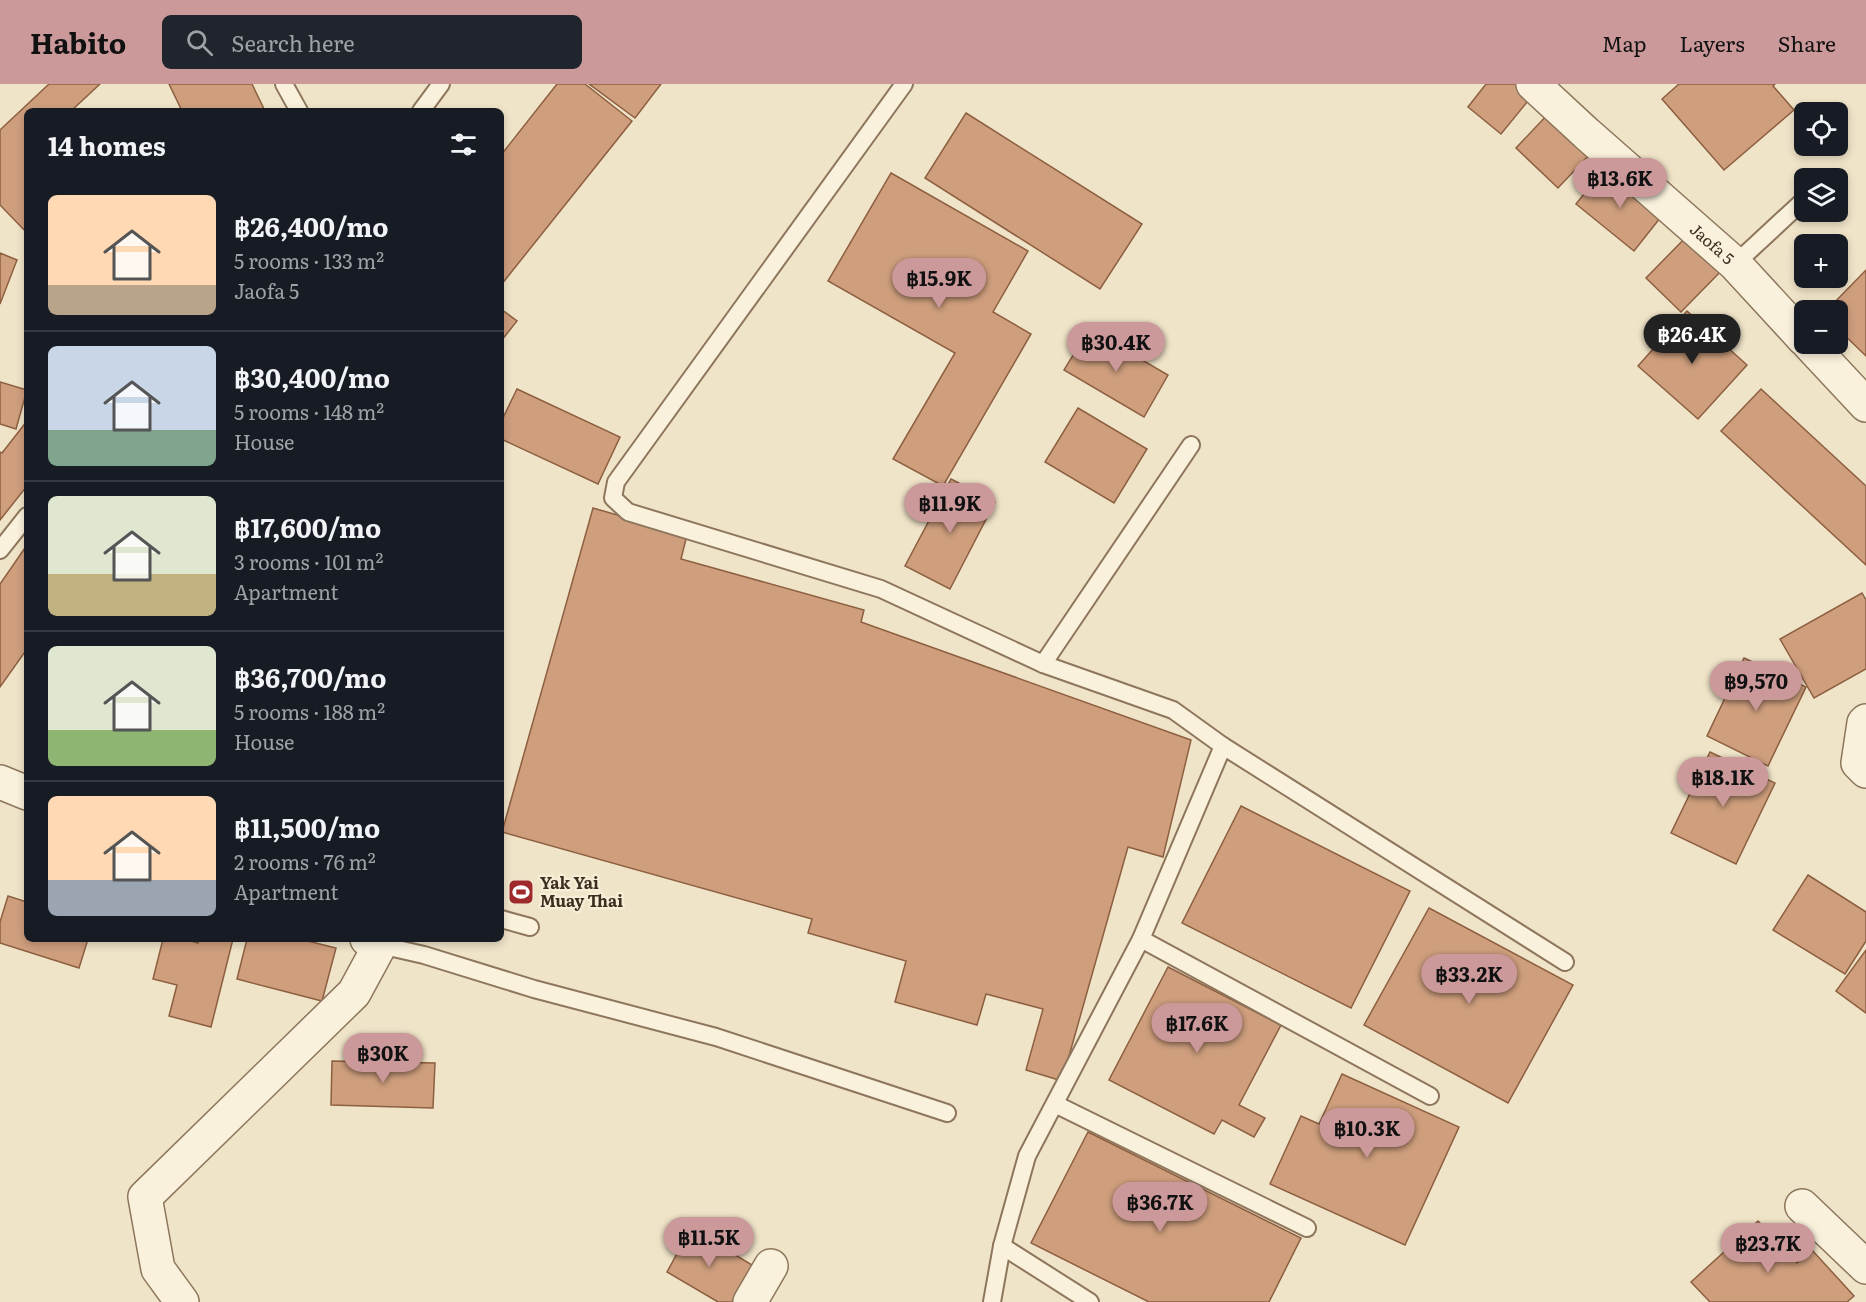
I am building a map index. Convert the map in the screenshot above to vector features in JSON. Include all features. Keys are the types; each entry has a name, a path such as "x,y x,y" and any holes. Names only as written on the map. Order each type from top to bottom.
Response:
{"street":[{"name":"Jaofa 5","path":"1533,84 1735,264 1794,328"},
{"path":"1818,354 1866,405"},
{"path":"1866,721 1858,763 1866,771"},
{"path":"0,782 24,792"},
{"path":"182,1302 158,1269 145,1197 354,993 376,942"},
{"path":"1802,1206 1866,1267"},
{"path":"750,1302 771,1266"}],"lane":[{"path":"284,84 297,108"},
{"path":"423,108 441,84"},
{"path":"904,84 616,482 614,498 628,512 881,589 1043,664 1173,710 1223,746 1565,962"},
{"path":"1735,264 1794,209"},
{"path":"1043,664 1191,445"},
{"path":"0,550 24,520"},
{"path":"992,1302 1002,1246 1027,1156 1141,939 1223,746"},
{"path":"504,920 530,927"},
{"path":"1141,939 1430,1096"},
{"path":"379,942 534,989 716,1037 946,1113"},
{"path":"1055,1104 1307,1228"},
{"path":"1002,1246 1090,1302"}],"building":[{"path":"49,84 100,84 74,108 24,108 24,230 0,205 0,130"},
{"path":"169,84 252,84 264,108 181,108"},
{"path":"557,84 585,84 632,121 504,281 504,151"},
{"path":"589,84 661,84 635,118"},
{"path":"1486,84 1516,84 1532,96 1501,134 1468,107"},
{"path":"1679,84 1775,84 1773,86 1794,110 1724,170 1662,99"},
{"path":"966,113 1142,224 1100,289 925,178"},
{"path":"1549,113 1591,153 1558,188 1516,148"},
{"path":"1606,167 1664,213 1634,251 1576,204"},
{"path":"891,173 1028,251 993,312 1031,334 943,486 893,459 955,353 828,281"},
{"path":"1691,232 1726,266 1681,312 1646,278"},
{"path":"0,253 17,260 0,304"},
{"path":"1866,270 1866,356 1848,339 1848,300 1837,300"},
{"path":"504,311 517,321 504,337"},
{"path":"1687,311 1747,365 1698,419 1638,366"},
{"path":"1089,329 1168,375 1144,417 1064,370"},
{"path":"0,382 24,389 24,401 16,429 0,424"},
{"path":"517,389 620,437 598,484 504,440 504,416"},
{"path":"1761,389 1866,486 1866,565 1721,431"},
{"path":"1078,408 1147,449 1114,503 1045,462"},
{"path":"24,425 24,490 0,520 0,452 2,453"},
{"path":"951,479 995,502 950,589 905,566"},
{"path":"593,508 687,535 681,559 864,610 861,622 1191,740 1163,857 1128,847 1062,1081 1026,1070 1043,1009 986,994 977,1025 895,1002 906,961 808,933 812,919 504,833 504,825"},
{"path":"24,549 24,653 0,687 0,584"},
{"path":"1862,593 1866,600 1866,669 1814,698 1780,639"},
{"path":"1744,658 1806,687 1768,766 1707,736"},
{"path":"1710,752 1775,783 1736,864 1671,833"},
{"path":"1241,806 1410,891 1351,1008 1182,923"},
{"path":"1808,875 1866,912 1866,941 1845,974 1773,930"},
{"path":"8,896 24,901 24,942 87,942 79,968 0,943 0,922"},
{"path":"1429,908 1573,985 1508,1103 1364,1025"},
{"path":"162,942 232,942 211,1027 169,1016 177,985 153,979"},
{"path":"246,942 312,942 336,948 322,1001 237,979"},
{"path":"1866,950 1866,1013 1836,991"},
{"path":"1168,967 1281,1025 1239,1105 1265,1118 1254,1137 1222,1120 1214,1134 1109,1080"},
{"path":"332,1061 435,1063 433,1108 331,1105"},
{"path":"1342,1074 1459,1127 1405,1245 1270,1184 1301,1116 1319,1124"},
{"path":"1088,1132 1301,1238 1269,1302 1149,1302 1031,1243"},
{"path":"1758,1221 1797,1263 1812,1250 1854,1296 1847,1302 1710,1302 1691,1282"},
{"path":"691,1228 752,1265 732,1302 718,1302 667,1272"}],"place":[{"name":"Yak Yai Muay Thai","path":"521,892"}]}
